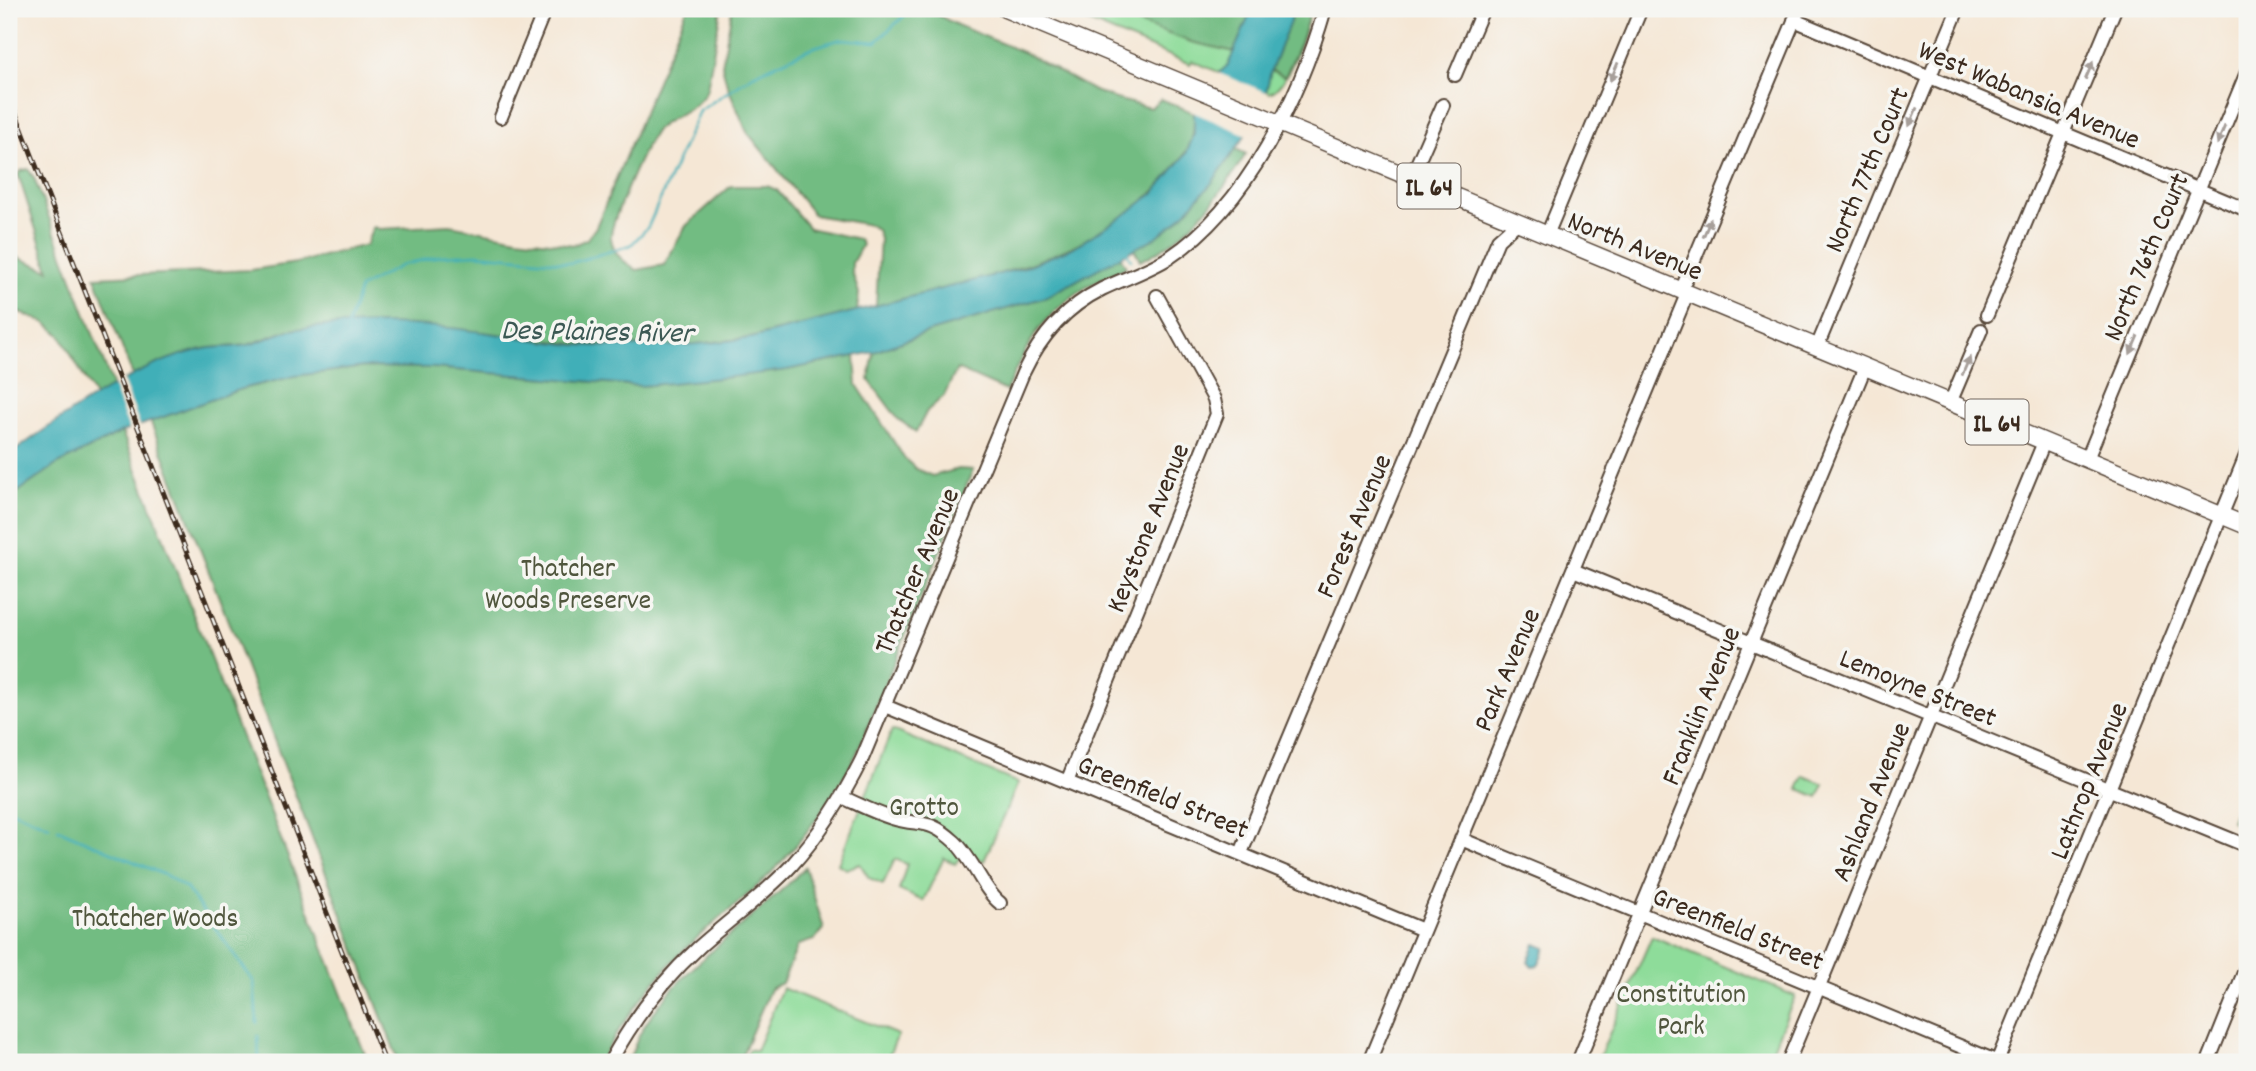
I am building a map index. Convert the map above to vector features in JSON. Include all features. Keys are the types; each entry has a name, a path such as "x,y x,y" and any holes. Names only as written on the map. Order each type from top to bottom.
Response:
{"main road":[{"name":"North Avenue","path":"1005,9 2247,526"}],"street":[{"path":"501,117 545,9"},
{"name":"Thatcher Avenue","path":"610,1062 642,1011 676,970 793,864 842,797 885,706 1023,373 1045,334 1090,296 1154,266 1196,237 1227,206 1279,122 1313,50 1325,9"},
{"path":"1455,75 1483,9"},
{"path":"1547,235 1641,9"},
{"name":"North 77th Court","path":"1817,347 1958,9"},
{"path":"1987,315 2115,9"},
{"name":"West Wabansia Avenue","path":"1796,15 1930,77 2247,210"},
{"name":"Park Avenue","path":"1369,1062 1573,570 1796,15"},
{"name":"North 76th Court","path":"2087,459 2247,72"},
{"path":"1411,178 1443,105"},
{"name":"Forest Avenue","path":"1241,853 1497,240 1517,223"},
{"name":"Keystone Avenue","path":"1068,782 1217,414 1214,399 1157,296"},
{"path":"1951,403 1981,330"},
{"name":"Franklin Avenue","path":"1578,1062 1865,368"},
{"name":"Ashland Avenue","path":"1788,1062 2044,442"},
{"name":"Lathrop Avenue","path":"1997,1062 2247,453"},
{"name":"Lemoyne Street","path":"1573,570 2247,846"},
{"name":"Greenfield Street","path":"885,706 1423,930"},
{"path":"842,797 893,819 923,822 938,828 957,843 974,863 994,899 1000,903"},
{"name":"Greenfield Street","path":"1461,839 1997,1062"},
{"path":"2208,1062 2247,965"}],"green space":[{"path":"687,9 721,9 707,89 698,102 663,124 652,136 616,217 611,238 614,249 623,261 637,270 664,265 686,226 731,186 767,186 777,190 809,228 859,239 862,245 852,263 859,293 857,311 750,338 669,347 575,344 403,325 288,330 248,345 202,349 133,376 95,277 251,270 296,263 366,245 373,227 380,229 450,225 517,238 574,245 587,239 596,227"},
{"path":"732,9 926,9 1025,53 1092,90 1150,108 1161,99 1194,113 1192,140 1186,153 1169,175 1141,203 1108,227 1073,246 994,275 876,306 880,239 877,230 870,225 814,215 747,132 727,85 722,65"},
{"path":"1058,9 1311,9 1290,69 1276,89 1269,93 1192,61 1190,64"},
{"path":"1100,9 1252,9 1235,52 1191,42"},
{"path":"1295,9 1311,9 1285,77 1271,70"},
{"path":"1236,149 1246,154 1201,215 1173,241 1140,261 1134,248 1164,229 1191,205"},
{"path":"28,169 34,178 113,387 95,397 60,335 46,323 9,308 9,254 49,270 18,174"},
{"path":"1120,256 1126,267 1082,290 1051,315 1028,347 1006,391 957,369 944,396 927,411 916,432 898,419 869,380 874,352 926,333 1046,297"},
{"name":"Thatcher Woods Preserve","path":"855,356 857,385 905,459 916,469 932,476 959,469 973,470 856,755 828,802 772,872 662,973 633,1010 600,1062 399,1062 150,420 241,389 295,376 364,367 433,368 641,386 786,370"},
{"name":"Thatcher Woods","path":"122,432 368,1062 9,1062 9,498 56,465"},
{"name":"Grotto","path":"892,730 1018,783 984,861 965,853 955,864 944,858 923,901 899,890 907,864 895,859 883,884 869,878 860,864 846,869 838,864"},
{"path":"1804,776 1824,784 1818,797 1798,789"},
{"path":"2247,782 2247,827 2231,821"},
{"path":"805,867 824,929 814,940 798,945 782,983 770,989 739,1062 628,1062 641,1032 676,985"},
{"name":"Constitution Park","path":"1652,936 1795,996 1767,1062 1597,1062"},
{"path":"782,988 898,1035 886,1062 743,1062 749,1049 756,1051"}],"water":[{"path":"1252,9 1295,9 1271,70 1266,93 1244,137 1211,184 1177,221 1155,238 1046,297 926,333 874,352 787,370 731,377 641,386 433,368 364,367 295,376 241,389 122,432 56,465 9,498 9,455 102,392 154,365 204,349 252,344 291,330 370,324 450,328 576,345 642,347 707,343 751,338 1022,268 1072,248 1154,193 1186,154 1194,134 1194,113 1219,73 1228,65"},
{"path":"1535,944 1546,948 1538,965 1532,966 1528,961"}],"pier":[{"path":"1216,72 1269,93 1249,136 1190,111"},
{"path":"122,378 141,428 130,432 112,384"}],"waterway":[{"path":"347,327 360,288 402,265 440,256 476,254 571,263 631,245 648,227 699,111 753,75 811,48 842,39 876,42 904,16"},
{"path":"1126,251 1131,260"},
{"path":"9,809 49,826"},
{"path":"58,829 167,876 186,888 254,982 257,1023"},
{"path":"258,1036 259,1062"}],"railway":[{"path":"9,96 385,1062"}],"water label":[{"name":"Des Plaines River","path":"597,330"}]}
